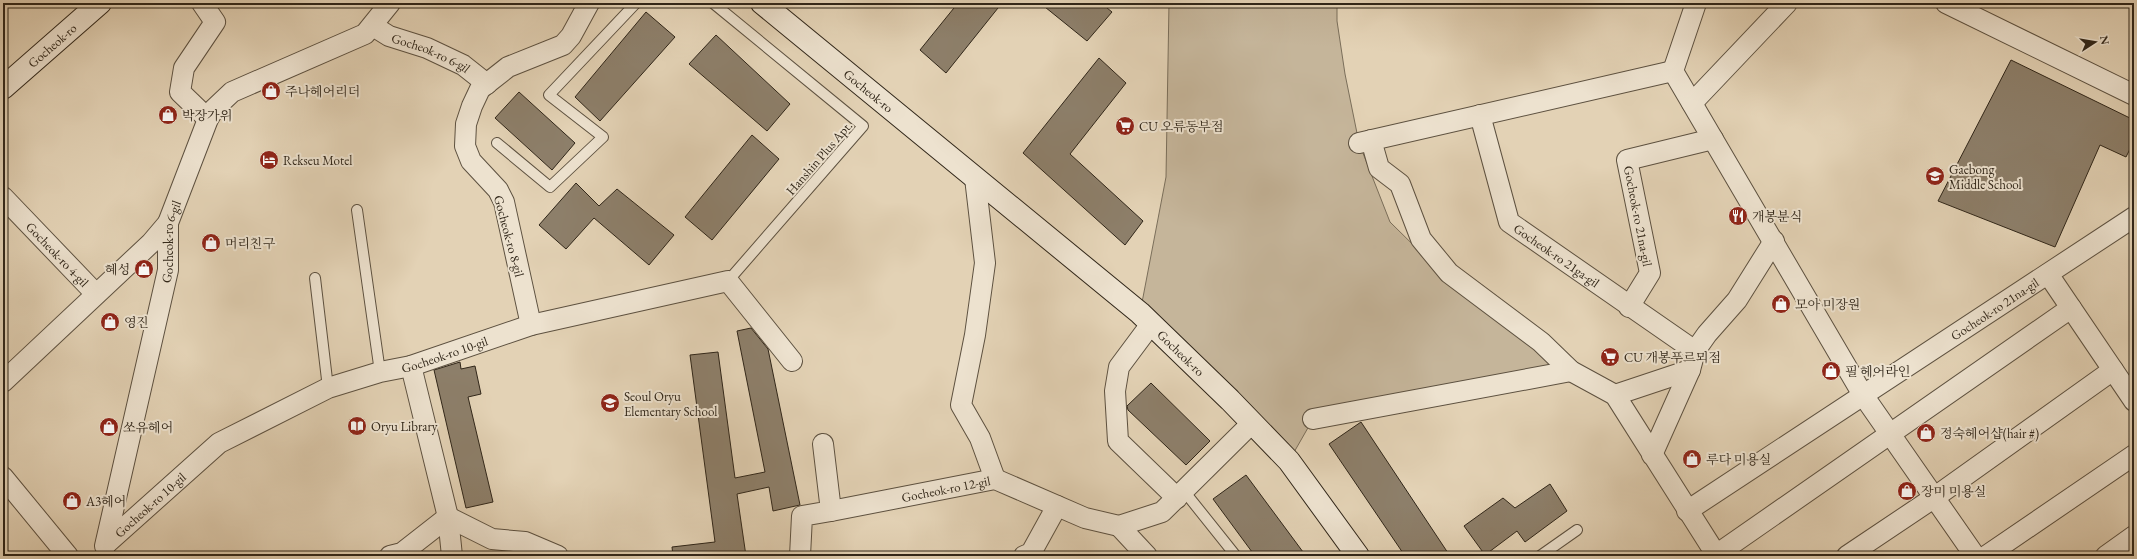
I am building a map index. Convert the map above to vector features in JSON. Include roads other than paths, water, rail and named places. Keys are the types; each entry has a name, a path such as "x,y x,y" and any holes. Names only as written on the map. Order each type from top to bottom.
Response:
{"main road":[{"name":"Gocheok-ro","path":"3,88 100,3"},
{"name":"Gocheok-ro","path":"762,3 976,178 1151,324 1289,461 1358,556"}],"street":[{"path":"202,3 215,22 184,68 180,92 208,119"},
{"name":"Gocheok-ro 6-gil","path":"104,550 168,270 168,223 208,119 214,109 232,92 365,34 373,26 384,8 390,3"},
{"name":"Gocheok-ro 8-gil","path":"531,325 504,202 498,190 471,160 465,146 466,124 480,89 508,67 563,45 571,36 589,3"},
{"path":"1696,3 1674,71 1864,395 1888,433 1935,497 1975,556"},
{"path":"1692,103 1787,3"},
{"path":"1946,3 2134,95"},
{"name":"Gocheok-ro 6-gil","path":"373,26 389,36 427,48 463,65 487,84"},
{"path":"1674,71 1365,142 1379,168 1400,184 1421,240 1449,273 1540,342 1571,371 1615,395 1687,511 1717,555 1888,433 2071,308"},
{"name":"Gocheok-ro 21ga-gil","path":"1480,115 1509,222 1629,307 1693,361"},
{"name":"Gocheok-ro 21na-gil","path":"1629,307 1650,273 1627,160 1713,139"},
{"path":"976,178 985,263 975,335 961,405 980,438 995,479"},
{"name":"Gocheok-ro 4-gil","path":"3,197 96,294"},
{"name":"Gocheok-ro 4-gil","path":"3,382 151,243 168,223"},
{"name":"Gocheok-ro 21na-gil","path":"1864,395 2048,274 2131,225"},
{"path":"1652,455 1693,361 1707,334 1737,300 1774,241"},
{"path":"2048,274 2134,401"},
{"path":"728,281 792,361"},
{"name":"Gocheok-ro 10-gil","path":"104,550 219,443 328,388 380,372 411,366 531,325 728,281"},
{"path":"1151,324 1119,367 1115,390 1118,441 1181,494"},
{"path":"1615,395 1693,361"},
{"path":"411,366 448,517 452,556"},
{"path":"1847,556 1935,497 2113,370"},
{"path":"1313,419 1571,371"},
{"path":"1687,511 1864,395"},
{"path":"1147,556 1119,526 1162,512 1252,423"},
{"path":"823,444 831,512"},
{"path":"1986,556 2134,455"},
{"path":"3,477 68,556"},
{"name":"Gocheok-ro 12-gil","path":"800,556 802,516 831,512 995,479 1085,518 1119,526"},
{"path":"1024,556 1032,553 1057,506"},
{"path":"390,556 402,552 448,517"},
{"path":"448,517 492,539 525,542 558,556"},
{"path":"2106,556 2134,536"}],"lane":[{"path":"497,143 550,187 603,137 549,95 636,3"},
{"name":"Hanshin Plus Apt.","path":"712,3 863,126 728,281"},
{"path":"357,210 380,372"},
{"path":"315,278 328,388"},
{"path":"1181,494 1236,556"},
{"path":"1540,556 1577,530"}],"place":[{"name":"주나헤어리더","path":"271,91"},
{"name":"박장가위","path":"168,115"},
{"name":"CU 오류동부점","path":"1125,126"},
{"name":"Rekseu Motel","path":"269,160"},
{"name":"Gaebong Middle School","path":"1935,176"},
{"name":"개봉분식","path":"1738,216"},
{"name":"머리친구","path":"211,243"},
{"name":"혜성","path":"144,269"},
{"name":"모아 미장원","path":"1781,304"},
{"name":"영진","path":"110,322"},
{"name":"CU 개봉푸르뫼점","path":"1610,357"},
{"name":"필 헤어라인","path":"1831,371"},
{"name":"Seoul Oryu Elementary School","path":"610,403"},
{"name":"Oryu Library","path":"357,426"},
{"name":"쏘유헤어","path":"109,427"},
{"name":"정숙헤어샵(hair #)","path":"1926,433"},
{"name":"루다 미용실","path":"1692,459"},
{"name":"장미 미용실","path":"1907,491"},
{"name":"A3헤어","path":"72,501"}]}
